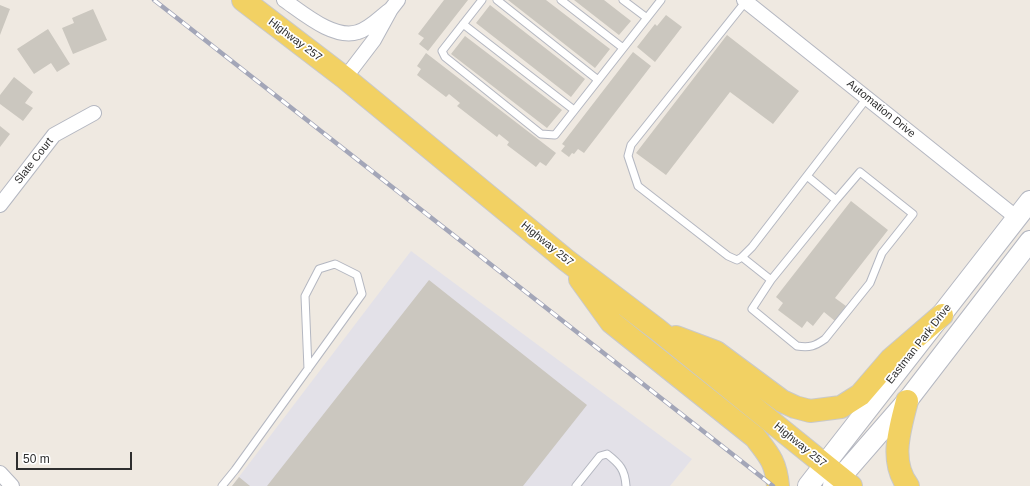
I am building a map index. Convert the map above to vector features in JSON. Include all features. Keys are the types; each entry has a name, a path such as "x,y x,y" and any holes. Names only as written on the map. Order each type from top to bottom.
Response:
{"main road":[{"name":"Highway 257","path":"243,0 345,78 566,260 658,330 837,478"},
{"path":"566,260 611,322 755,437 772,460 777,472 778,486"},
{"path":"658,330 716,352 782,400 795,407 810,411 841,406 860,395 891,359 942,315"},
{"path":"907,402 896,454 900,471 908,486"}],"street":[{"path":"284,0 324,27 347,33 357,32 366,28 394,4"},
{"name":"Automation Drive","path":"745,1 1017,218"},
{"path":"345,78 374,40 394,4"},
{"name":"Slate Court","path":"0,205 54,135 94,113"},
{"name":"Eastman Park Drive","path":"837,478 942,315 1030,201"},
{"name":"Eastman Park Drive","path":"808,486 837,478 907,402 1030,241"},
{"path":"0,473 12,486"}],"lane":[{"path":"482,0 442,51 445,57 541,134 555,135 661,0"},
{"path":"497,0 598,80"},
{"path":"561,0 623,48"},
{"path":"623,0 646,18"},
{"path":"745,1 631,145 628,156 638,186 728,256 737,260 742,257 752,246 867,98"},
{"path":"463,24 574,110"},
{"path":"860,172 913,214 882,252 870,283 825,339 816,346 797,346 752,309 771,280 836,200 860,172"},
{"path":"807,176 836,200"},
{"path":"742,257 771,280"},
{"path":"222,486 235,470 308,369 362,294 357,275 335,264 319,269 305,296 308,369"},
{"path":"576,486 600,456 607,454 618,462 625,475 626,486"}],"shaded area":[{"path":"411,251 692,459 670,486 232,486"}],"building":[{"path":"444,0 468,0 428,51 419,44 424,38 418,34"},
{"path":"508,0 546,0 610,49 595,68"},
{"path":"574,0 604,0 631,21 619,35"},
{"path":"0,5 10,9 0,35"},
{"path":"490,5 585,79 571,97 476,23"},
{"path":"93,9 107,40 73,54 62,28 74,23 72,18"},
{"path":"666,15 682,27 655,62 637,47 655,24 657,26"},
{"path":"48,29 70,64 57,72 51,63 34,74 17,49"},
{"path":"727,35 799,91 773,124 730,92 666,175 636,153"},
{"path":"465,36 562,110 547,128 451,54"},
{"path":"633,52 651,66 584,153 578,149 569,157 561,151 565,146 562,144"},
{"path":"426,53 556,153 546,166 540,162 536,167 507,145 509,142 499,134 497,137 457,106 460,103 449,94 446,97 417,75 421,69 417,66"},
{"path":"14,77 33,92 25,103 33,108 23,121 0,104 0,95"},
{"path":"0,126 10,134 0,147"},
{"path":"851,201 888,230 835,298 846,306 835,321 824,312 813,326 807,321 802,328 778,310 783,303 776,297"},
{"path":"429,280 587,405 523,486 267,486"},
{"path":"239,477 250,486 232,486"}],"railway":[{"path":"154,0 773,486"}]}
